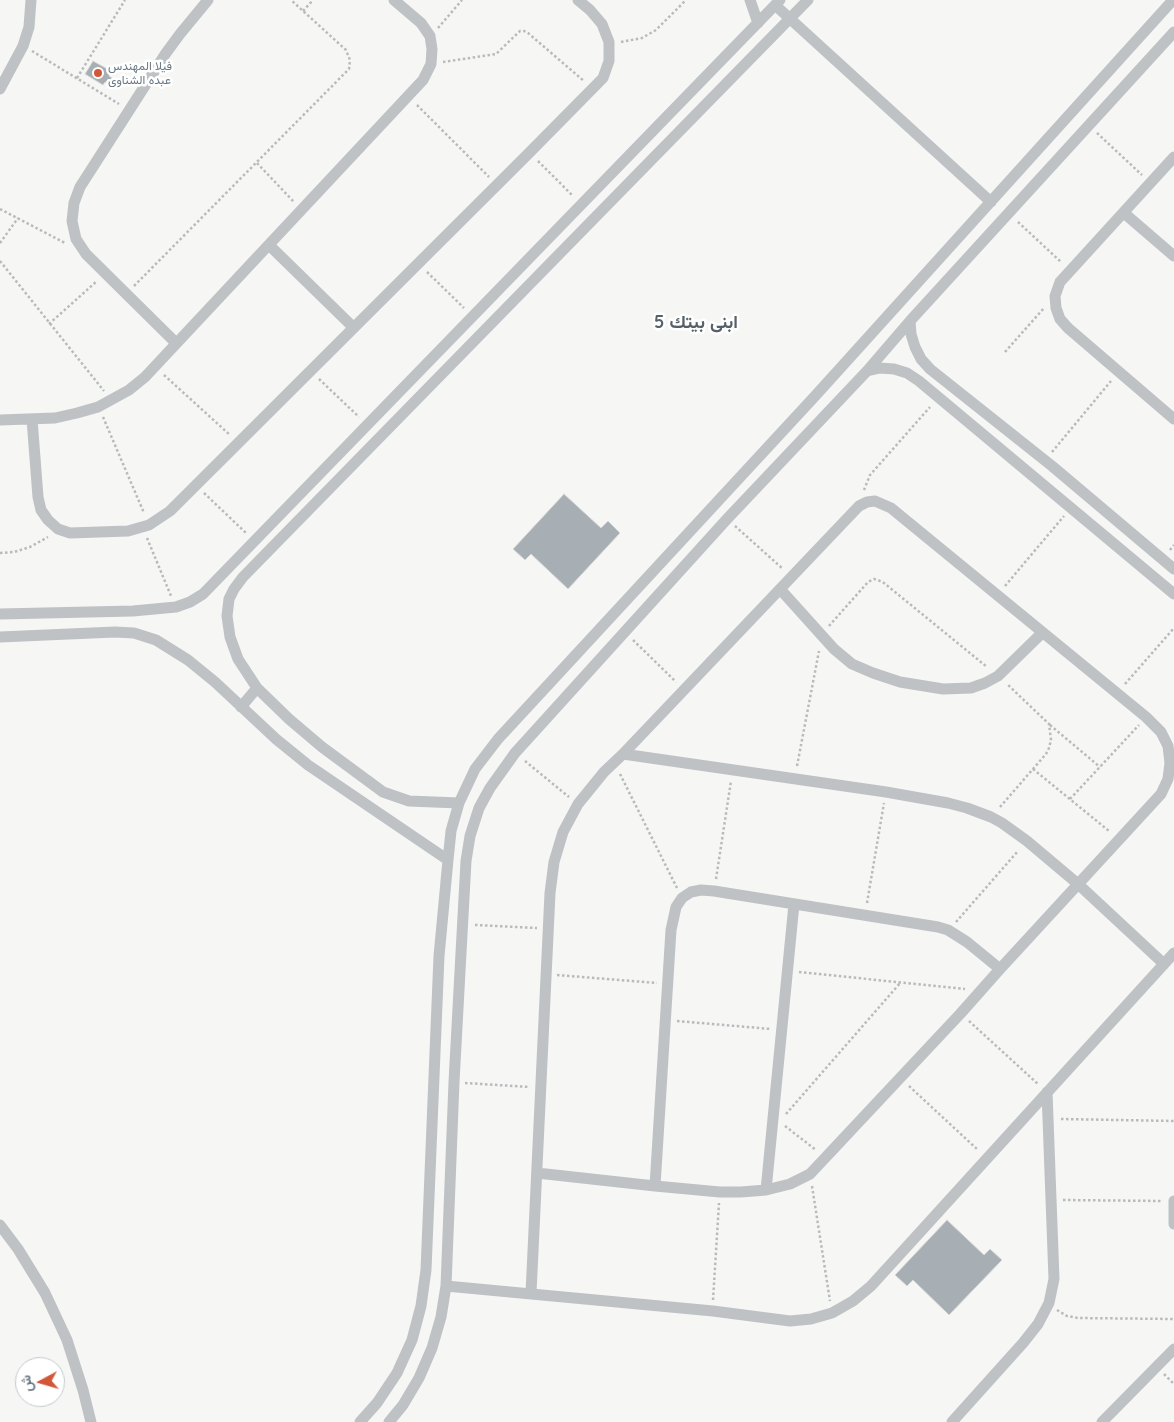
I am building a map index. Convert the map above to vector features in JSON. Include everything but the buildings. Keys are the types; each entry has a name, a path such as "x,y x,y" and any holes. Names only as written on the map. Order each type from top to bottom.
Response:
{"street":[{"path":"0,89 23,46 29,27 31,0"},
{"path":"176,343 86,254 76,239 72,221 74,204 80,187 166,53 208,0"},
{"path":"0,420 55,418 77,414 111,400 129,390 145,377 423,80 431,64 432,49 430,36 421,23 394,0"},
{"path":"32,419 38,497 41,510 58,529 70,533 128,532 146,526 170,511 603,78 609,61 609,42 602,24 578,0"},
{"path":"750,0 758,23"},
{"path":"459,804 409,801 383,792 322,747 289,719 257,688 238,660 230,637 227,616 229,599 243,577 808,0"},
{"path":"360,1422 377,1402 397,1373 412,1340 421,1306 426,1270 440,956 448,860 451,832 459,804 475,770 498,739 816,395 1173,0"},
{"path":"0,614 134,611 176,607 190,602 203,594 777,2 790,19 991,202"},
{"path":"388,1422 403,1405 419,1378 432,1348 446,1286 454,1082 466,861 470,836 479,808 490,788 515,753 727,518 866,371 1174,32"},
{"path":"626,157 642,170"},
{"path":"1174,157 1070,270 1060,282 1055,296 1056,308 1060,319 1068,328 1174,419"},
{"path":"1124,213 1174,256"},
{"path":"268,245 354,328"},
{"path":"910,321 915,347 921,359 930,368 1174,569"},
{"path":"866,371 880,368 894,369 907,373 919,381 1174,594"},
{"path":"919,381 930,368"},
{"path":"1038,482 1048,464"},
{"path":"531,1293 548,929 554,862 563,832 578,804 604,772 859,506 875,501 891,508 1146,716 1161,732 1168,746 1170,763 1168,779 1161,794 961,1013 810,1174 790,1184 766,1190 720,1192 537,1173"},
{"path":"1153,576 1165,561"},
{"path":"222,576 234,589"},
{"path":"780,588 834,650 852,664 900,682 943,689 971,688 998,676 1042,633"},
{"path":"134,611 134,633"},
{"path":"0,636 115,632 134,633 156,640 188,660 215,682 276,739 308,765 448,860"},
{"path":"241,707 257,688"},
{"path":"623,754 886,792 948,803 991,817 1027,841 1078,884 1164,964"},
{"path":"655,1186 671,930 676,907 682,898 691,892 701,890 714,891 924,924 948,930 967,942 1000,969"},
{"path":"766,1190 794,904"},
{"path":"446,1286 713,1311 790,1321 811,1319 832,1313 853,1302 871,1286 1174,953"},
{"path":"952,1422 1023,1343 1038,1324 1049,1303 1054,1279 1047,1092"},
{"path":"1174,1201 1174,1224"},
{"path":"0,1225 18,1248 45,1293 63,1332 83,1390 91,1422"},
{"path":"1102,1422 1174,1348"}],"path":[{"path":"76,78 125,0"},
{"path":"126,294 349,69 350,60 346,50 291,0"},
{"path":"303,11 313,0"},
{"path":"430,36 462,0"},
{"path":"609,42 626,42 642,38 656,30 686,0"},
{"path":"431,64 496,54 520,31 524,31 528,32 594,88"},
{"path":"23,46 129,110"},
{"path":"408,96 498,185"},
{"path":"1089,125 1151,182"},
{"path":"530,153 581,205"},
{"path":"257,163 301,210"},
{"path":"0,209 86,254"},
{"path":"1009,214 1070,270"},
{"path":"0,243 18,218"},
{"path":"0,261 111,400"},
{"path":"419,264 473,316"},
{"path":"49,324 105,274"},
{"path":"1005,352 1055,296"},
{"path":"154,367 239,442"},
{"path":"311,371 368,425"},
{"path":"1048,464 1119,371"},
{"path":"859,506 870,475 939,398"},
{"path":"98,406 176,607"},
{"path":"196,486 255,542"},
{"path":"997,595 1071,508"},
{"path":"727,518 792,577"},
{"path":"0,553 14,552 30,547 58,529"},
{"path":"795,780 822,636 868,582 874,580 884,583 998,676 1049,724 1100,767"},
{"path":"1118,693 1174,628"},
{"path":"625,632 684,690"},
{"path":"1070,799 1146,716"},
{"path":"991,817 1046,754 1050,740 1049,724"},
{"path":"515,753 578,804"},
{"path":"614,762 682,898"},
{"path":"1033,769 1119,839"},
{"path":"714,891 733,770"},
{"path":"865,915 886,792"},
{"path":"948,930 1027,841"},
{"path":"463,924 548,929"},
{"path":"788,970 981,990"},
{"path":"546,974 668,984"},
{"path":"786,1114 901,982"},
{"path":"961,1013 1047,1092"},
{"path":"665,1021 782,1030"},
{"path":"900,1078 986,1159"},
{"path":"454,1082 541,1088"},
{"path":"1048,1119 1174,1121"},
{"path":"772,1131 780,1121 826,1158"},
{"path":"810,1174 832,1313"},
{"path":"713,1311 720,1192"},
{"path":"1051,1200 1174,1201"},
{"path":"1049,1303 1067,1316 1078,1318 1174,1318"}],"place":[{"name":"فيلا المهندس عبده الشناوى","path":"98,73"}],"district":[{"name":"ابنى بيتك 5","path":"696,323"}]}
